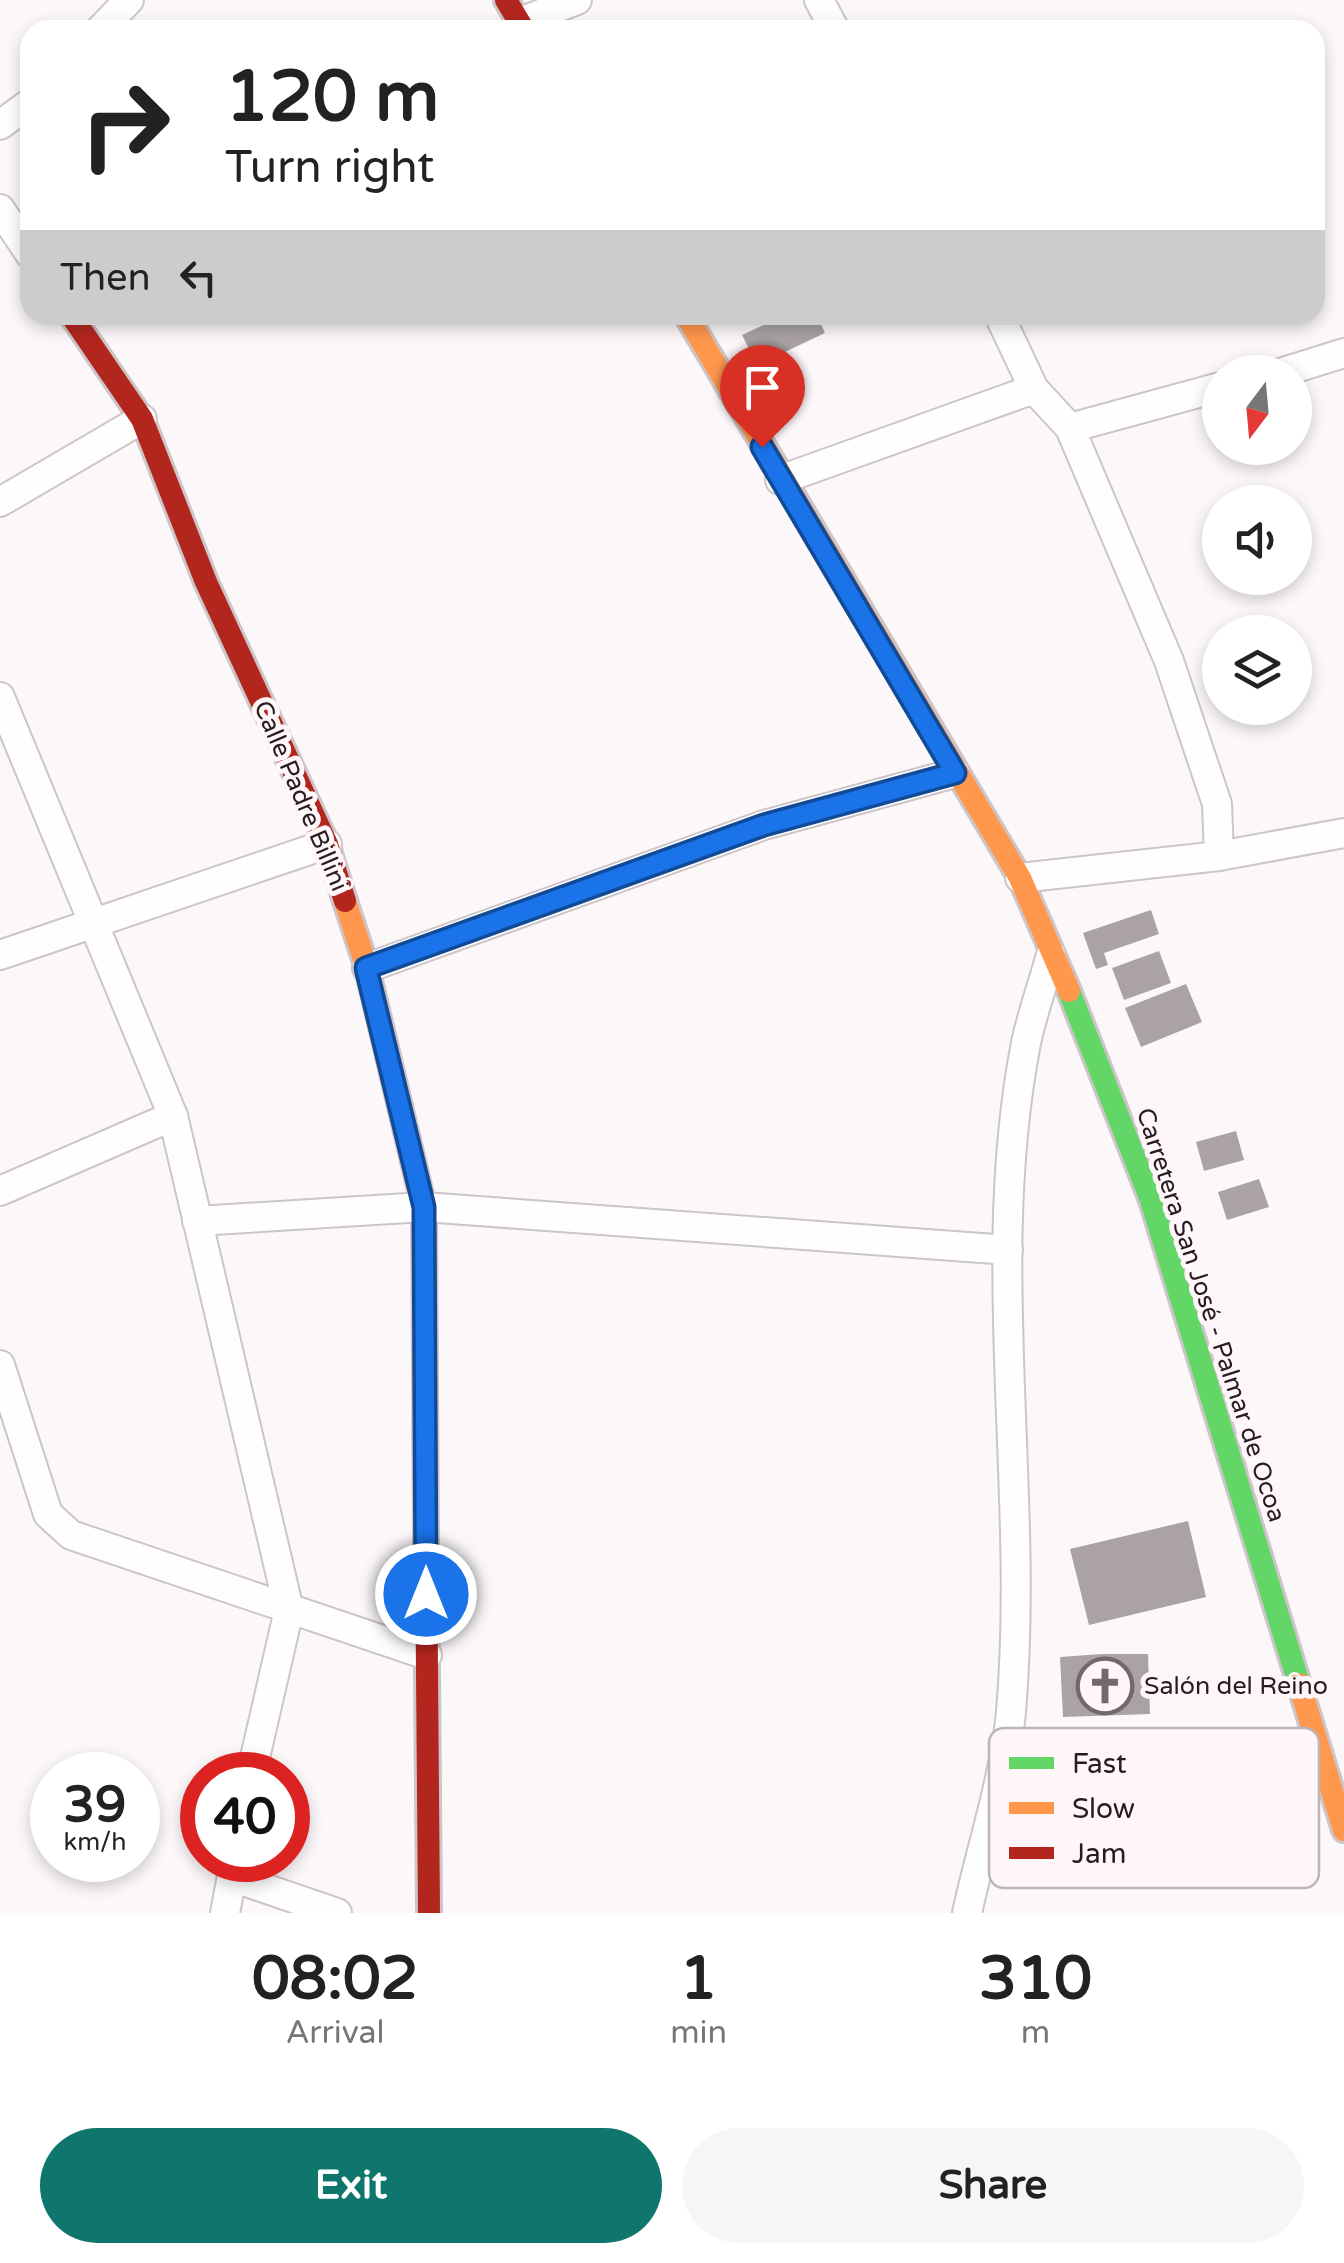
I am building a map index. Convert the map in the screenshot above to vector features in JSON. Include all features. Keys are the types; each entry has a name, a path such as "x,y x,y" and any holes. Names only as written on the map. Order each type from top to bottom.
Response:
{"street":[{"path":"110,20 129,0"},
{"path":"517,18 577,0"},
{"path":"0,210 20,239"},
{"name":"Calle Padre Billini","path":"79,325 142,419 206,582 327,844 366,968 424,1207 430,1913"},
{"name":"Carretera San José - Palmar de Ocoa","path":"692,325 780,480 1020,878 1084,1026 1151,1200 1313,1728"},
{"path":"1003,325 1034,389 1070,428 1170,660 1218,804 1220,856"},
{"path":"1312,363 1344,353"},
{"path":"780,480 1034,389"},
{"path":"1070,428 1202,392"},
{"path":"0,502 142,419"},
{"path":"0,697 91,926 174,1116 289,1610 257,1752"},
{"path":"366,968 764,825 955,773"},
{"path":"1020,878 1220,856 1344,833"},
{"path":"0,954 327,844"},
{"path":"1007,1728 1017,1528 1008,1250 1014,1133 1026,1041 1051,955"},
{"path":"0,1191 174,1116"},
{"path":"198,1220 424,1207 1008,1250"},
{"path":"0,1365 48,1514 71,1535 426,1655"},
{"name":"Carretera San José - Palmar de Ocoa","path":"1319,1748 1344,1830"},
{"path":"967,1913 989,1812"},
{"path":"225,1913 231,1882"},
{"path":"264,1882 337,1913"}],"building":[{"path":"764,325 821,325 825,333 757,365 742,335"},
{"path":"1151,910 1159,934 1104,953 1108,965 1096,969 1083,933"},
{"path":"1159,951 1171,983 1124,1000 1112,968"},
{"path":"1186,984 1202,1022 1141,1047 1125,1008"},
{"path":"1236,1131 1244,1160 1204,1171 1196,1142"},
{"path":"1259,1179 1269,1207 1227,1220 1218,1192"},
{"path":"1188,1521 1206,1597 1089,1625 1070,1549"},
{"name":"Salón del Reino","path":"1148,1654 1150,1714 1063,1717 1060,1657"}],"traffic: fast":[{"path":"1069,991 1151,1200 1299,1684"}],"traffic: slow":[{"path":"692,325 1020,878 1069,991"},
{"path":"345,901 367,968 424,1207 426,1549"},
{"path":"1299,1684 1313,1728"},
{"path":"1319,1749 1344,1830"}],"traffic: jam":[{"path":"506,0 518,20"},
{"path":"78,325 142,419 206,582 327,844 345,901"},
{"path":"426,1549 429,1913"}],"place":[{"name":"Salón del Reino","path":"1105,1686"}],"route":[{"path":"426,1594 424,1207 366,968 764,825 955,773 762,447"}]}
